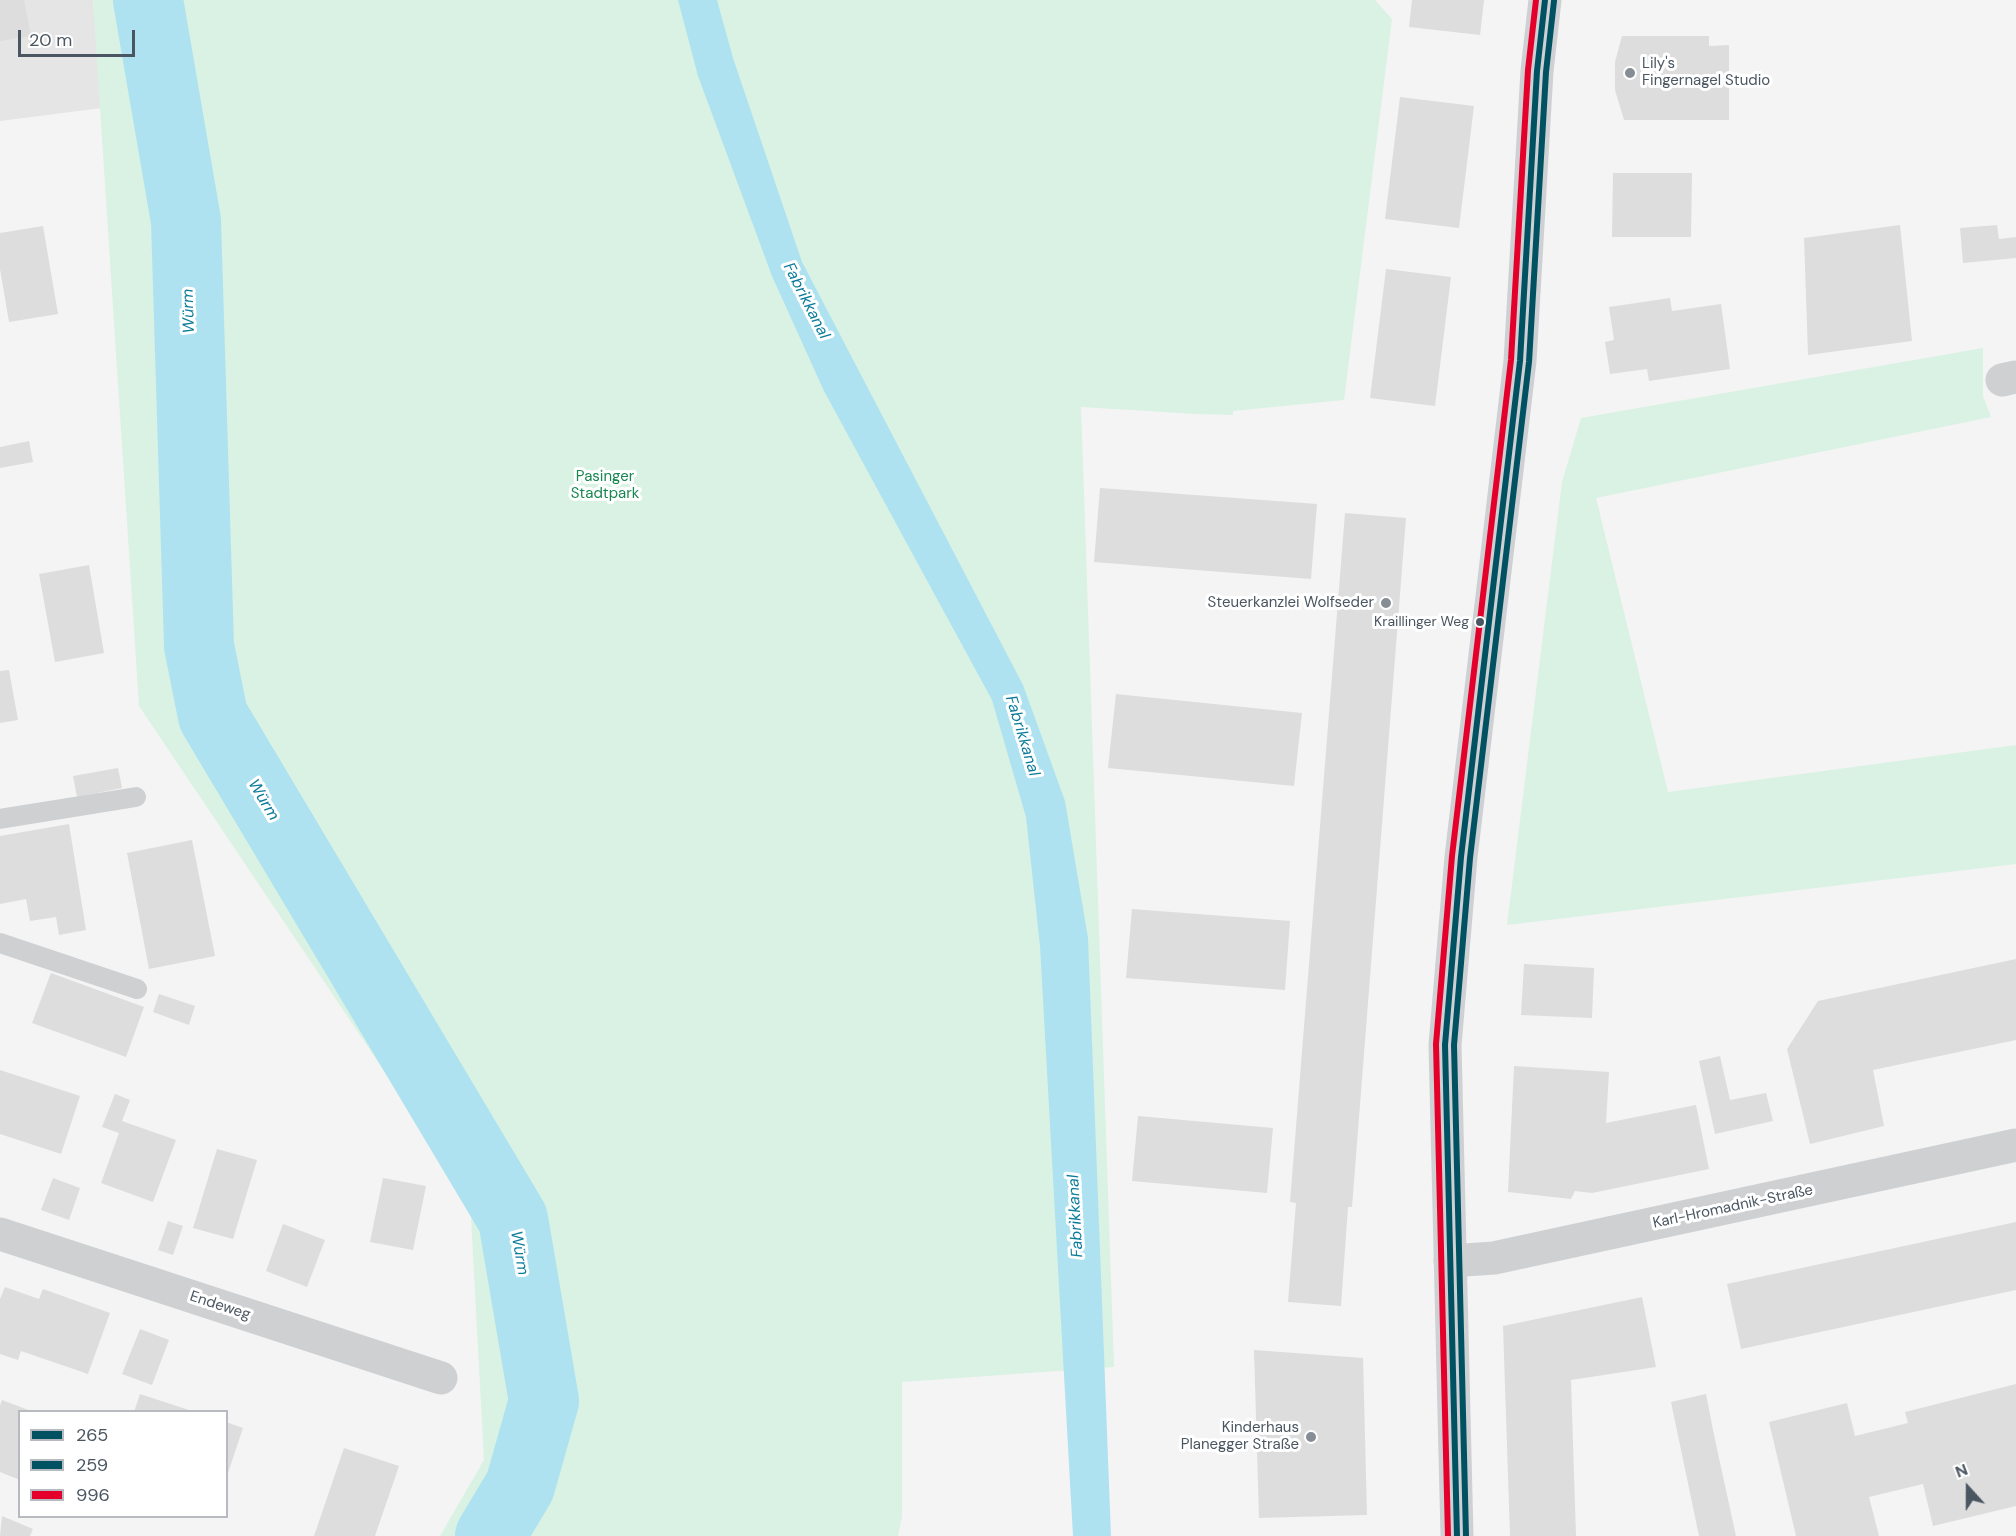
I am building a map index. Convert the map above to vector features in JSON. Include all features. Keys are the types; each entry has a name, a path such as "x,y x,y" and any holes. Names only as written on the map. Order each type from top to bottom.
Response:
{"main road":[{"path":"1457,1536 1445,1045 1461,857 1520,361 1537,71 1545,0"}],"street":[{"name":"Karl-Hromadnik-Straße","path":"1450,1261 1494,1258 2016,1145"},
{"name":"Endeweg","path":"0,1234 441,1378"}],"lane":[{"path":"0,819 136,797"},
{"path":"0,943 137,989"}],"shaded area":[{"path":"0,0 93,0 102,108 0,121"}],"green space":[{"name":"Pasinger Stadtpark","path":"93,0 1375,0 1392,19 1344,400 1233,411 1233,415 1081,407 1114,1367 902,1382 902,1517 898,1536 440,1536 484,1460 470,1199 139,706"},
{"path":"1983,348 1983,396 1991,417 1596,498 1668,792 2016,745 2016,864 1507,925 1562,482 1581,418"}],"water":[{"name":"Fabrikkanal","path":"678,0 717,0 733,58 802,262 1023,685 1065,801 1088,938 1111,1536 1073,1536 1040,946 1026,817 992,700 824,391 772,276 698,76"}],"building":[{"path":"0,0 24,0 31,36 0,41"},
{"path":"1412,0 1484,0 1480,35 1409,27"},
{"path":"1622,36 1709,36 1709,46 1729,45 1729,120 1624,120 1615,90 1615,62"},
{"path":"1400,97 1474,106 1459,228 1385,219"},
{"path":"1613,173 1692,173 1691,237 1612,237"},
{"path":"1900,225 1912,341 1808,355 1804,238"},
{"path":"1997,225 1999,239 2016,237 2016,258 1963,263 1960,228"},
{"path":"43,226 58,314 9,322 0,269 0,233"},
{"path":"1386,269 1451,277 1435,406 1370,398"},
{"path":"1670,298 1672,311 1721,304 1730,369 1649,381 1647,369 1610,374 1605,342 1614,340 1609,307"},
{"path":"29,441 33,462 0,468 0,447"},
{"path":"1100,488 1317,504 1311,579 1094,562"},
{"path":"1345,513 1406,518 1352,1207 1348,1207 1341,1306 1288,1302 1296,1203 1290,1202"},
{"path":"89,565 104,653 55,662 39,574"},
{"path":"9,670 18,720 0,723 0,671"},
{"path":"1116,694 1302,713 1294,786 1108,768"},
{"path":"118,768 122,788 77,797 73,776"},
{"path":"69,824 86,930 59,935 56,917 30,921 26,899 0,904 0,836"},
{"path":"192,840 215,956 149,969 127,853"},
{"path":"1132,909 1290,921 1285,990 1126,978"},
{"path":"2016,959 2016,1040 1873,1070 1884,1126 1810,1144 1787,1049 1818,1001"},
{"path":"1524,964 1594,968 1592,1018 1521,1015"},
{"path":"51,973 144,1007 126,1057 32,1023"},
{"path":"159,994 195,1006 189,1025 153,1012"},
{"path":"1720,1056 1730,1100 1766,1093 1773,1121 1715,1134 1699,1061"},
{"path":"1514,1066 1609,1072 1606,1123 1696,1105 1709,1169 1592,1193 1575,1191 1571,1199 1508,1192"},
{"path":"0,1070 80,1096 61,1154 0,1134"},
{"path":"115,1094 130,1100 122,1121 176,1140 153,1202 101,1183 119,1133 102,1127"},
{"path":"1138,1116 1273,1128 1267,1193 1132,1181"},
{"path":"217,1149 257,1160 233,1239 193,1228"},
{"path":"53,1178 80,1188 69,1220 41,1210"},
{"path":"383,1178 426,1186 413,1250 370,1242"},
{"path":"168,1221 183,1226 173,1255 158,1250"},
{"path":"2016,1222 2016,1290 1741,1349 1727,1284"},
{"path":"283,1224 325,1240 307,1287 266,1271"},
{"path":"5,1287 39,1299 43,1289 110,1313 88,1374 21,1351 18,1360 0,1354 0,1299"},
{"path":"1642,1297 1656,1367 1571,1380 1576,1536 1510,1536 1503,1326"},
{"path":"140,1329 169,1340 152,1385 122,1374"},
{"name":"Kinderhaus Planegger Straße","path":"1254,1350 1363,1358 1367,1515 1259,1518"},
{"path":"2016,1384 2016,1506 1933,1526 1923,1484 1869,1497 1879,1536 1796,1536 1769,1422 1847,1403 1855,1436 1908,1423 1905,1412"},
{"path":"140,1394 189,1410 135,1410"},
{"path":"1706,1394 1736,1536 1699,1536 1671,1402"},
{"path":"2,1400 28,1410 18,1410 18,1479 0,1472 0,1406"},
{"path":"228,1423 243,1428 228,1473"},
{"path":"344,1448 399,1466 375,1536 314,1536"},
{"path":"2,1516 33,1529 30,1536 0,1536"}],"waterway":[{"name":"Würm","path":"148,0 186,221 199,646 213,716 513,1219 544,1401 520,1486 490,1536"}],"transit line":[{"name":"996","path":"1448,1536 1436,1044 1452,856 1511,360 1528,70 1536,0"},
{"name":"265","path":"1457,1536 1445,1045 1461,857 1520,361 1537,71 1545,0"},
{"name":"259","path":"1466,1536 1454,1045 1470,858 1529,362 1546,72 1554,1"}],"place":[{"name":"Lily's Fingernagel Studio","path":"1630,73"},
{"name":"Steuerkanzlei Wolfseder","path":"1386,603"},
{"name":"Kraillinger Weg","path":"1480,622"},
{"name":"Kinderhaus Planegger Straße","path":"1311,1437"}]}
